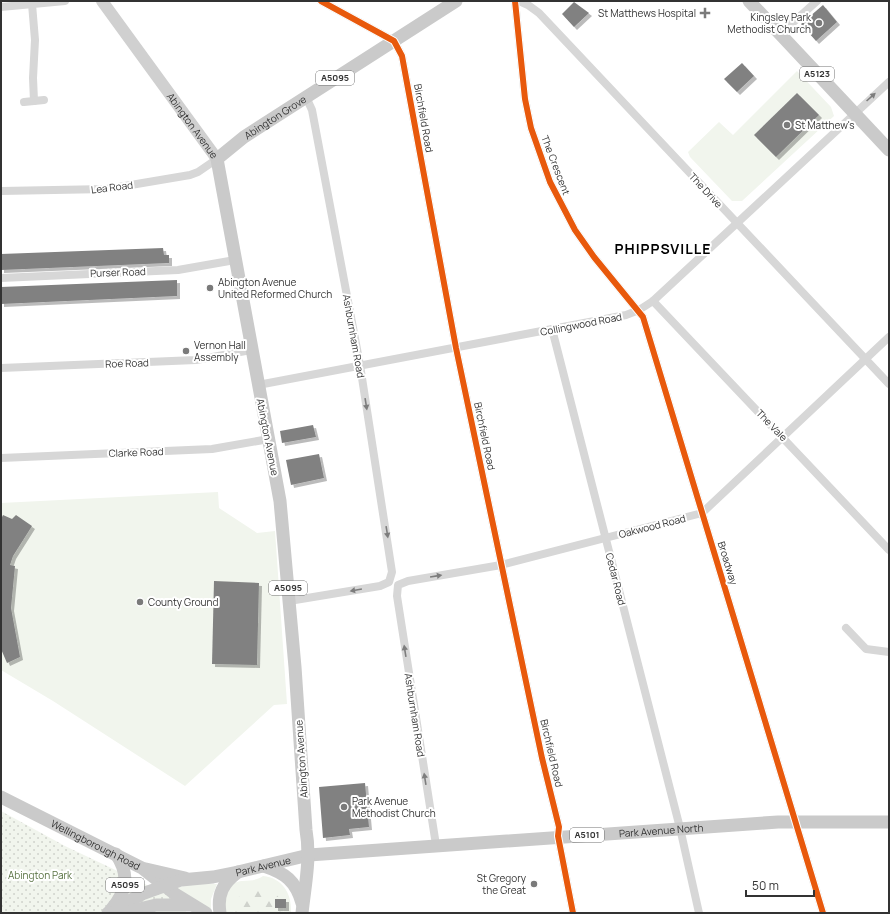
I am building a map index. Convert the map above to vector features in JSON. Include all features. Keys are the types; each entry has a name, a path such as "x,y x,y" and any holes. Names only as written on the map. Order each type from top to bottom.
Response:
{"main road":[{"name":"Abington Avenue","path":"102,1 107,11 217,159 280,501 289,601 305,828 309,855 307,880 302,909"},
{"name":"Abington Grove","path":"217,159 244,138 306,97 456,1"},
{"name":"A5123","path":"749,1 889,150"},
{"name":"Wellingborough Road","path":"1,797 142,868 163,885 206,913"},
{"name":"Park Avenue North","path":"338,852 796,821 889,822"},
{"name":"A5101","path":"305,828 318,845 325,849 338,852"},
{"name":"A5095","path":"289,860 300,847 305,828"},
{"name":"A5095","path":"307,880 312,868 317,862 338,852"},
{"name":"Park Avenue","path":"189,878 213,877 309,855 338,852"},
{"name":"A5095","path":"108,913 121,895 126,877 124,865 116,854"},
{"path":"264,866 275,870 292,881 299,890 302,909"},
{"path":"142,868 189,878"},
{"path":"220,913 219,900 221,890 238,872"},
{"name":"A5095","path":"108,913 142,894 163,885 189,878"},
{"path":"108,913 123,913 156,905 194,905"}],"street":[{"path":"1,7 65,1"},
{"path":"321,1 394,41"},
{"name":"The Crescent","path":"515,1 525,99 531,128 550,182 572,224 594,258 614,284 639,310"},
{"name":"The Drive","path":"519,1 528,5 539,13 889,384"},
{"path":"780,34 817,1"},
{"path":"32,4 35,40 33,78 34,101"},
{"name":"Birchfield Road","path":"394,41 402,56 456,348 501,565 559,827 558,836 573,913"},
{"name":"Collingwood Road","path":"258,385 626,315 639,310 653,301 889,82"},
{"name":"Ashburnham Road","path":"289,601 380,586 389,582 391,578 392,566 360,365 312,110 306,97"},
{"path":"24,102 44,100"},
{"name":"Lea Road","path":"1,191 107,189 190,175 198,172 217,159"},
{"name":"Purser Road","path":"1,278 178,270 235,260"},
{"name":"The Vale","path":"653,301 889,550"},
{"name":"Broadway","path":"639,310 643,317 823,913"},
{"name":"Cedar Road","path":"552,329 680,828 700,913"},
{"name":"Oakwood Road","path":"398,586 408,581 501,565 702,512 889,337"},
{"name":"Roe Road","path":"1,368 196,360 252,350"},
{"name":"Clarke Road","path":"1,458 212,449 269,439"},
{"name":"Ashburnham Road","path":"398,586 397,596 436,845"},
{"path":"846,628 866,649 889,652"}],"green space":[{"path":"797,71 831,107 834,116 742,201 732,201 690,157 688,152 719,122 733,135"},
{"name":"County Ground","path":"218,492 219,508 257,533 275,531 287,704 274,705 185,786 53,701 1,670 1,503"},
{"name":"Abington Park","path":"1,811 65,846 172,897 186,909 186,913 1,913"},
{"path":"263,876 276,880 285,888 290,899 291,913 284,913 283,905 225,913 227,893 232,885 237,882 256,880"},
{"path":"191,884 217,884 211,899 211,911 176,888"},
{"path":"258,887 269,889 276,894 281,902 284,913 235,913 236,903 240,896 248,890"}],"building":[{"path":"574,2 589,13 574,27 562,14"},
{"name":"Kingsley Park Methodist Church","path":"823,5 837,22 816,41 801,24"},
{"path":"742,63 754,76 737,92 724,79"},
{"name":"St Matthew's","path":"797,93 819,115 776,157 754,135"},
{"path":"163,248 164,255 169,255 169,263 1,270 1,254"},
{"path":"177,280 177,296 1,304 1,287"},
{"path":"313,425 316,437 282,443 280,431"},
{"path":"319,454 324,478 291,485 286,460"},
{"path":"3,515 12,519 16,515 32,526 13,556 10,565 15,566 11,608 20,657 7,663 1,649 1,519"},
{"path":"214,581 259,583 257,665 212,664"},
{"name":"Park Avenue Methodist Church","path":"365,783 369,827 349,829 350,835 323,838 319,787"},
{"path":"275,899 286,899 286,908 275,908"}],"cycle path":[{"path":"321,1 394,41 402,56 456,348 542,758 559,827 558,836 573,913"},
{"path":"515,1 525,99 531,128 550,182 575,230 594,257 643,317 823,913"}],"place":[{"name":"St Matthews Hospital","path":"705,13"},
{"name":"Kingsley Park Methodist Church","path":"819,23"},
{"name":"St Matthew's","path":"787,125"},
{"name":"Abington Avenue United Reformed Church","path":"210,288"},
{"name":"Vernon Hall Assembly","path":"186,351"},
{"name":"County Ground","path":"140,602"},
{"name":"Park Avenue Methodist Church","path":"344,807"},
{"name":"St Gregory the Great","path":"534,884"}],"district":[{"name":"PHIPPSVILLE","path":"663,249"}]}
